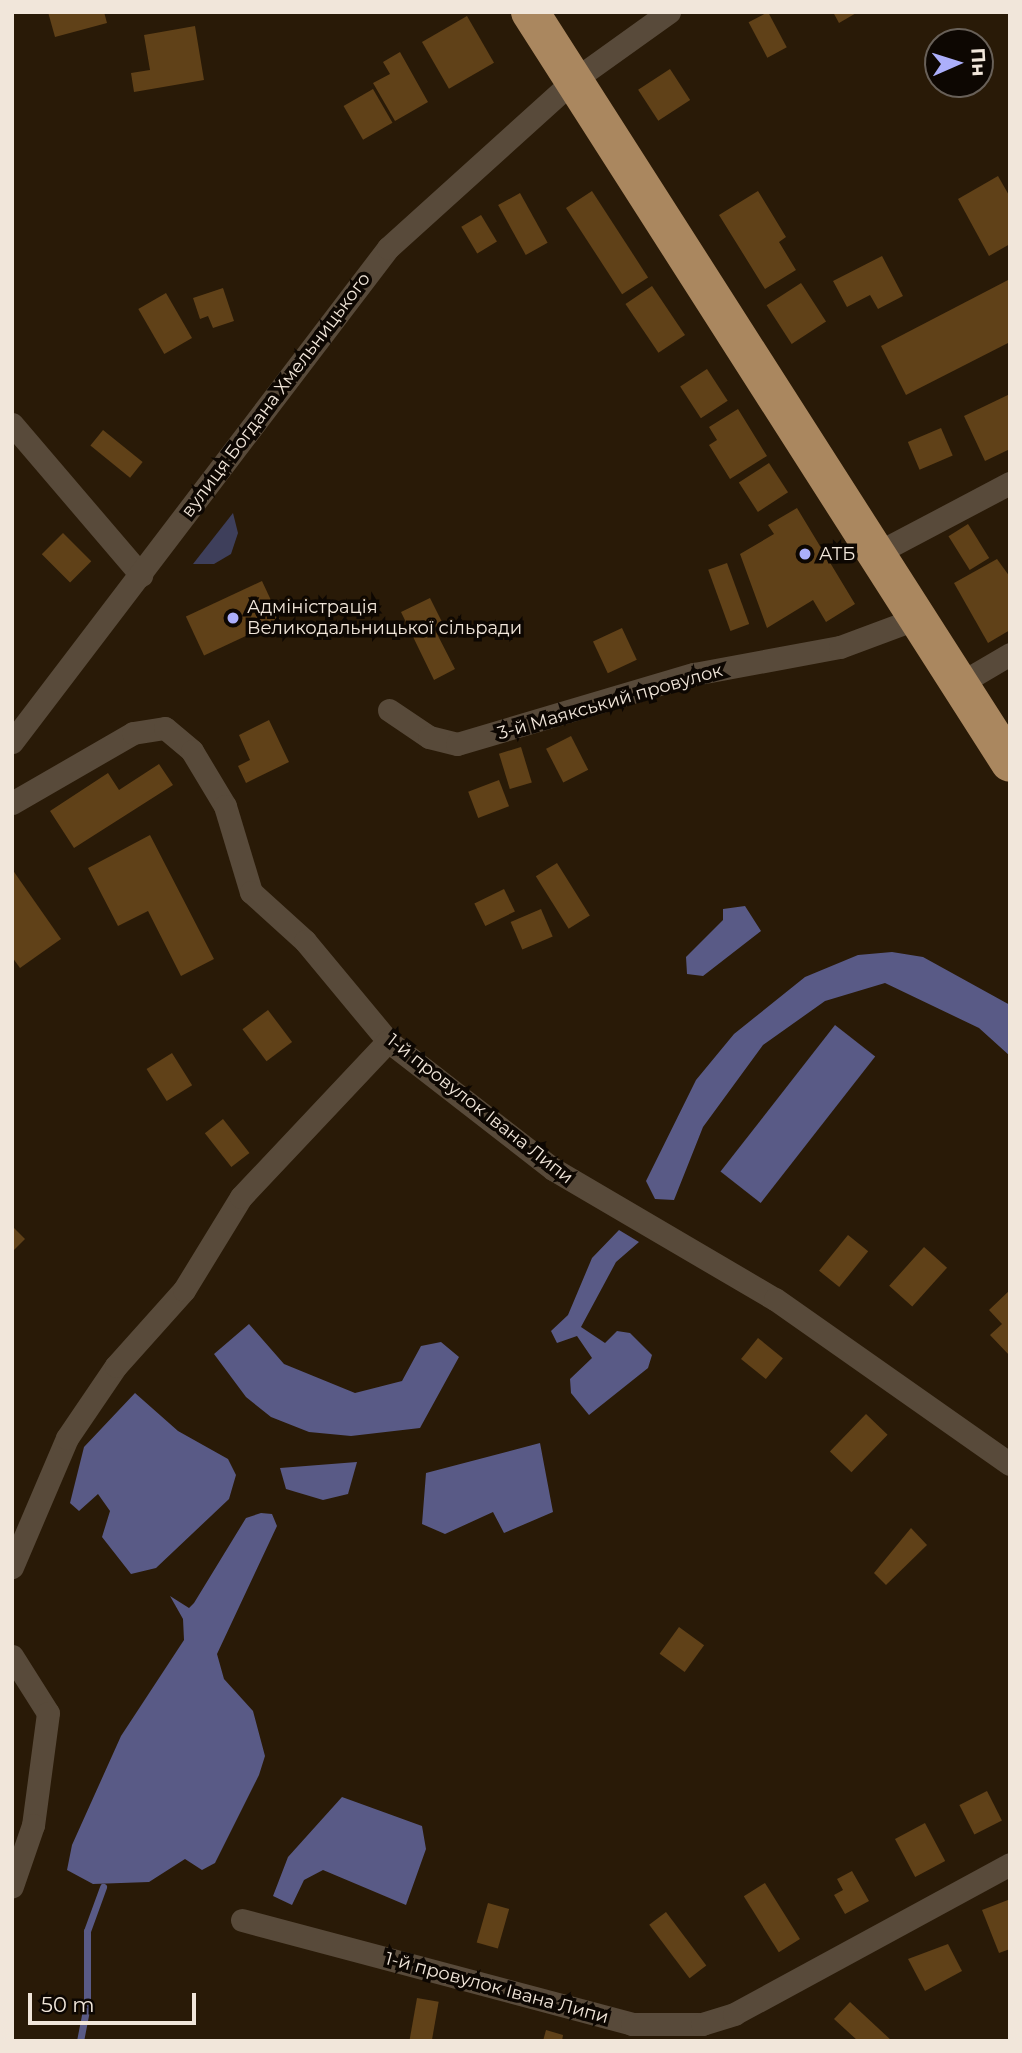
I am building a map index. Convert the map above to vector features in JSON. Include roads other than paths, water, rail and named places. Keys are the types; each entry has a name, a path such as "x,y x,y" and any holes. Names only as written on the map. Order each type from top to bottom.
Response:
{"highway":[{"path":"530,12 1010,763"}],"street":[{"name":"вулиця Богдана Хмельницького","path":"12,742 141,575 366,274 466,173 575,80 669,12"},
{"path":"12,424 141,575"},
{"path":"877,553 1010,483"},
{"name":"3-й Маякський провулок","path":"389,709 429,737 457,744 694,674 841,647 918,618"},
{"path":"959,684 1010,654"},
{"name":"1-й провулок Івана Липи","path":"12,803 133,733 165,728 192,751 225,806 251,892 305,941 388,1041 606,1204 775,1299 1010,1464"},
{"path":"12,1567 67,1438 116,1366 184,1290 242,1197 388,1041"},
{"path":"12,1656 48,1713 33,1825 12,1886"},
{"name":"1-й провулок Івана Липи","path":"242,1920 632,2024 702,2024 734,2014 1010,1864"}],"waterway":[{"path":"80,2041 87,2005 87,1931 103,1887"}],"place":[{"name":"АТБ","path":"805,554"},
{"name":"Адміністрація Великодальницької сільради","path":"233,618"}]}
